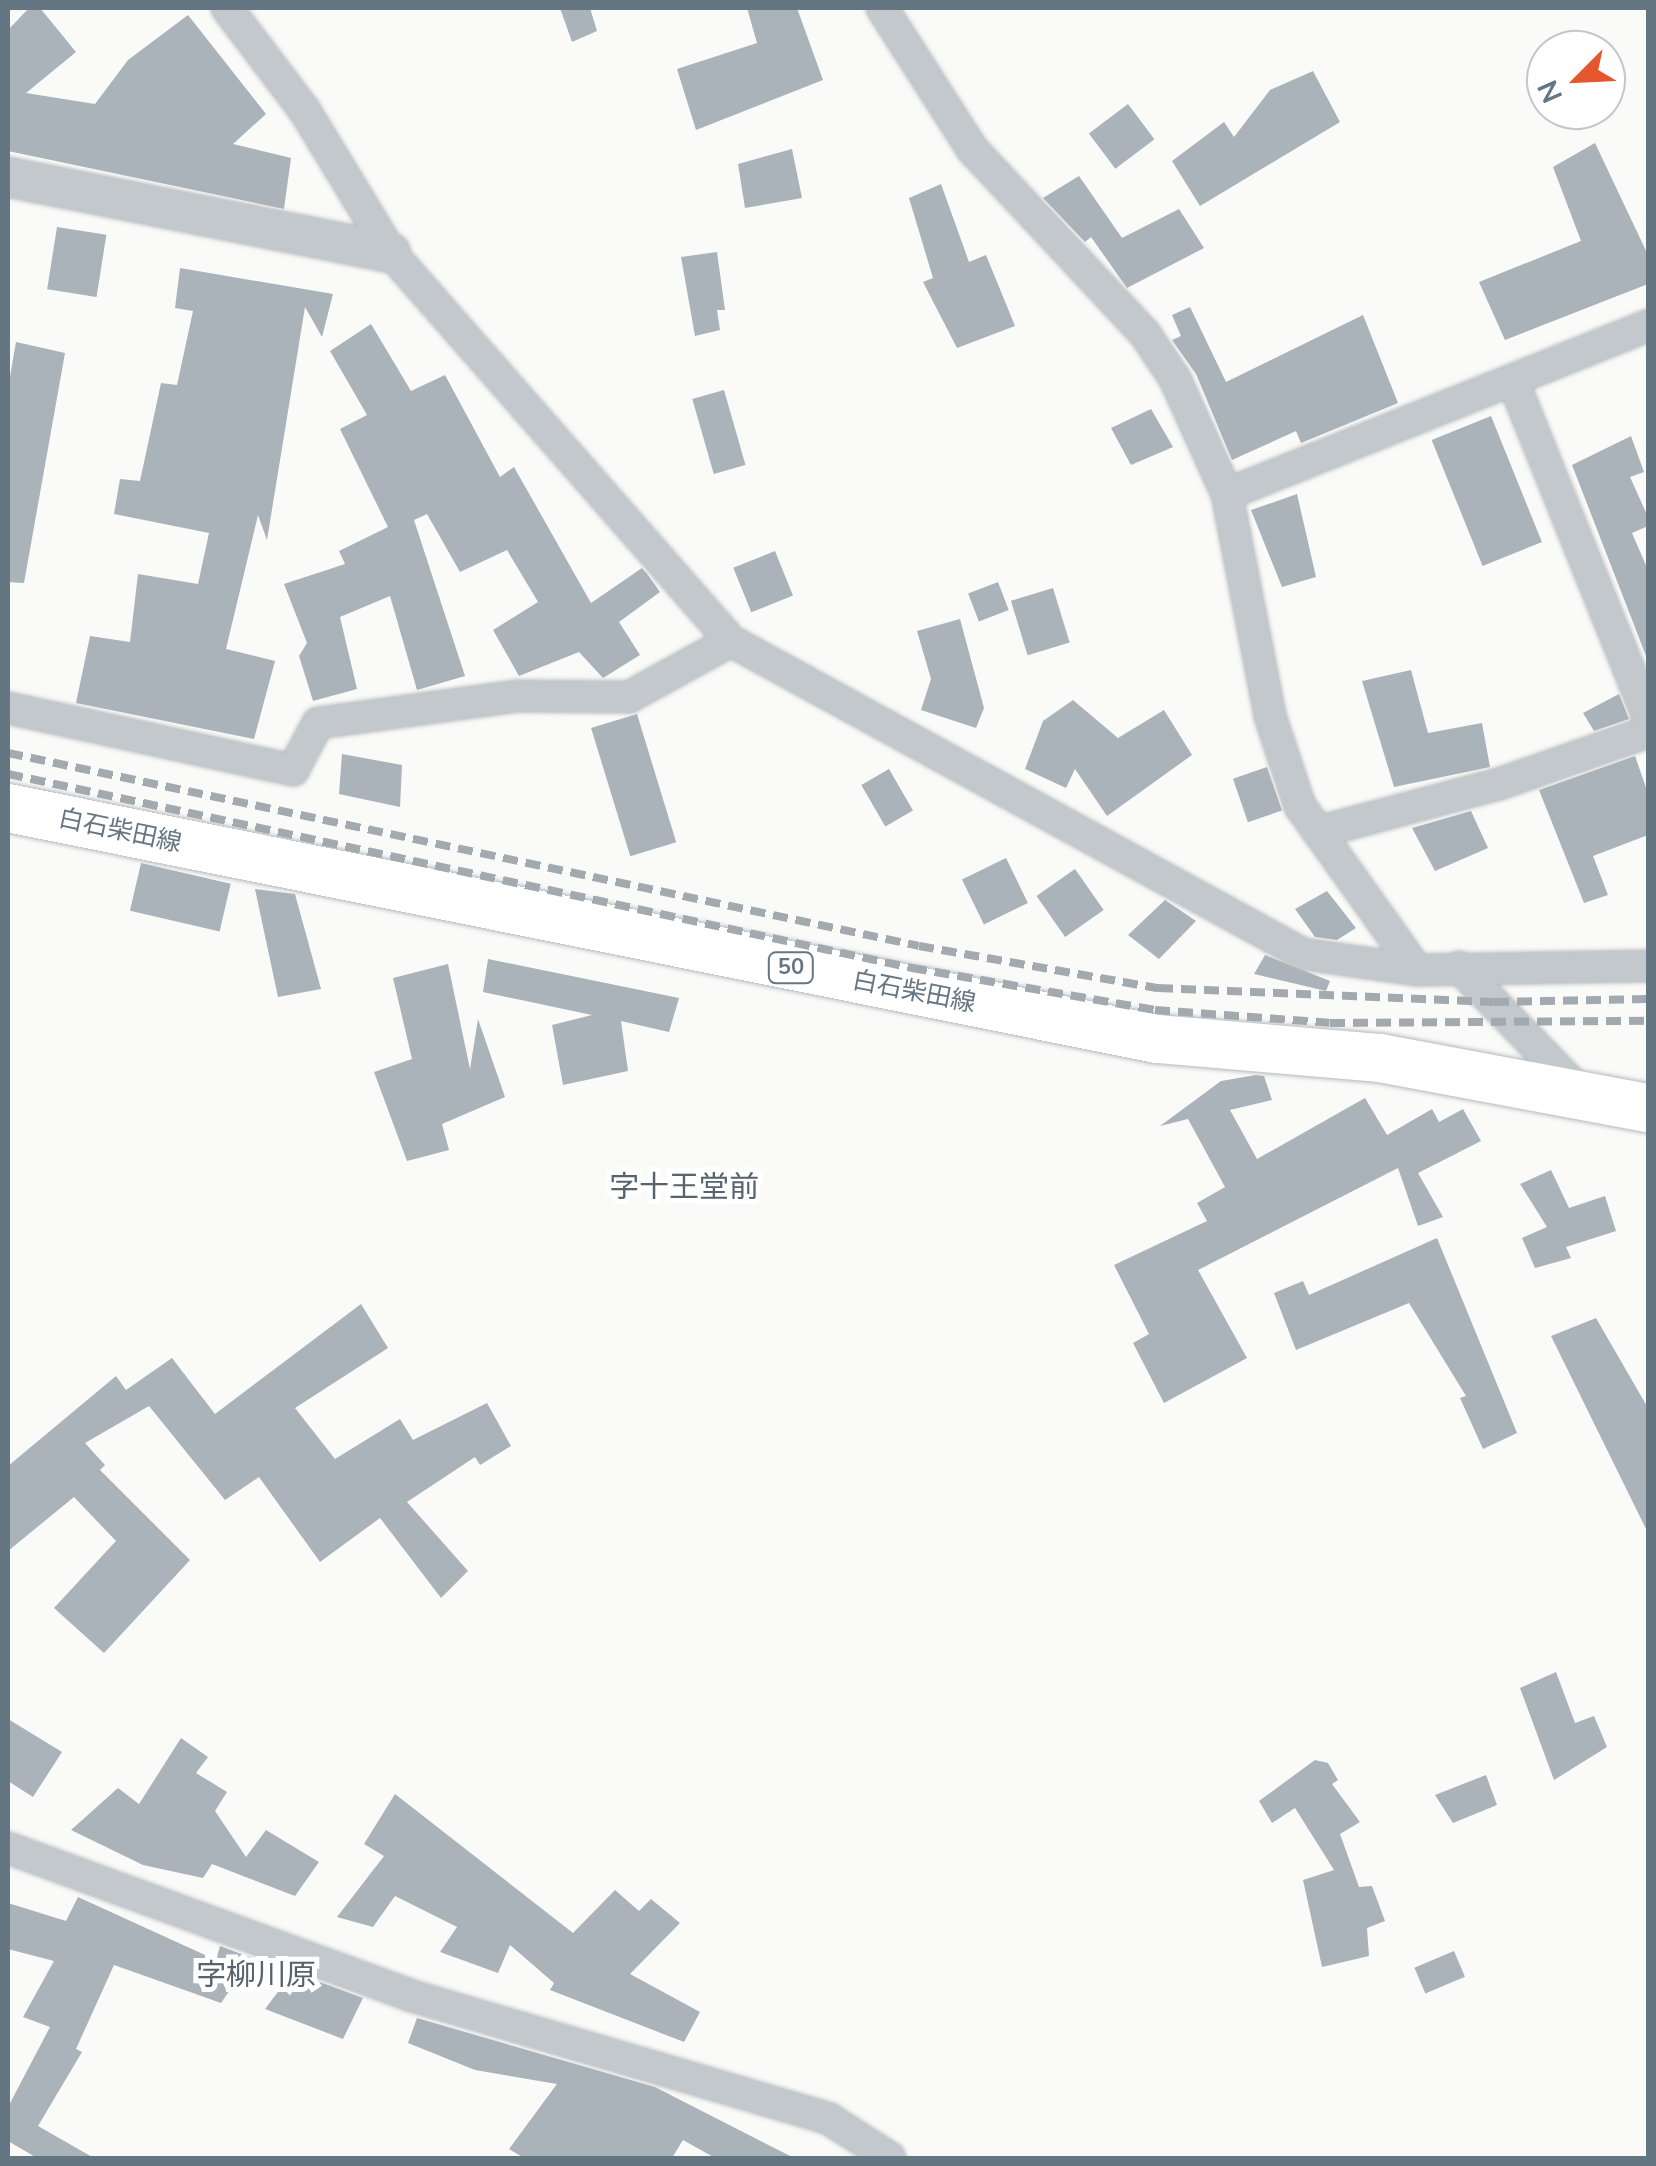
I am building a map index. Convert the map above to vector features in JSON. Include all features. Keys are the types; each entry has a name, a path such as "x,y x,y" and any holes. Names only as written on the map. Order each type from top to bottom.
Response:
{"main road":[{"name":"白石柴田線","path":"8,808 1157,1040 1380,1058 1580,1092 1648,1108"}],"street":[{"path":"227,8 305,111 391,252 731,641 1304,954 1417,970 1648,966"},
{"path":"882,8 972,149 1145,334 1227,494 1270,716 1300,806 1417,970"},
{"path":"8,177 391,252"},
{"path":"1227,494 1648,326"},
{"path":"1513,381 1648,716"},
{"path":"8,708 293,770 318,723 518,696 629,697 731,641"},
{"path":"1318,832 1502,783 1648,732"},
{"path":"1460,968 1580,1092"},
{"path":"8,1848 409,1996 829,2119 890,2158"}],"building":[{"path":"29,8 40,8 76,52 26,93 95,104 128,60 188,15 266,114 233,144 291,158 284,209 8,151 8,30"},
{"path":"560,8 590,8 597,31 572,42"},
{"path":"747,8 797,8 823,80 696,130 677,69 757,43"},
{"path":"1313,71 1340,122 1200,206 1172,161 1224,122 1234,137 1270,90"},
{"path":"1128,104 1154,139 1115,169 1089,133"},
{"path":"1595,143 1648,255 1648,284 1505,340 1479,282 1581,241 1553,167"},
{"path":"792,149 802,198 745,208 738,164"},
{"path":"1079,176 1122,238 1179,209 1204,248 1127,288 1091,237 1085,242 1043,198"},
{"path":"941,184 969,262 986,255 1015,326 957,348 923,282 933,278 909,198"},
{"path":"57,227 106,235 97,297 47,289"},
{"path":"717,252 725,310 717,310 720,330 695,336 681,257"},
{"path":"180,268 333,294 322,337 305,307 267,540 258,515 226,649 275,661 254,739 76,703 90,636 130,642 138,574 198,584 209,533 114,514 120,479 140,481 161,383 177,385 193,311 175,308"},
{"path":"1190,307 1226,382 1363,315 1398,403 1301,443 1296,431 1232,460 1196,374 1172,340 1181,336 1172,315"},
{"path":"371,324 411,391 445,375 500,477 514,467 591,603 642,568 648,575 660,592 619,622 640,655 603,678 579,652 519,676 493,630 538,602 507,550 460,572 427,514 414,520 465,676 417,690 390,596 340,617 357,689 313,701 299,656 307,643 284,584 345,564 339,551 388,527 340,429 367,415 330,351"},
{"path":"16,342 65,353 24,583 8,582 8,388"},
{"path":"724,390 745,465 714,474 692,399"},
{"path":"1151,409 1173,447 1131,465 1111,428"},
{"path":"1491,416 1542,542 1483,566 1432,440"},
{"path":"1631,436 1644,472 1630,477 1648,517 1648,526 1632,533 1648,570 1648,661 1572,465"},
{"path":"1297,494 1316,577 1282,587 1251,510"},
{"path":"775,551 793,596 751,612 733,568"},
{"path":"998,582 1009,610 979,621 968,593"},
{"path":"1053,588 1070,643 1028,655 1011,601"},
{"path":"960,619 984,708 976,728 921,710 931,679 917,631"},
{"path":"1411,670 1428,733 1482,723 1490,767 1394,787 1362,681"},
{"path":"1619,694 1629,719 1594,731 1583,713"},
{"path":"1073,700 1118,738 1164,710 1192,755 1107,816 1075,769 1066,788 1025,769 1043,721"},
{"path":"637,714 676,842 630,856 591,728"},
{"path":"342,754 402,765 400,807 339,794"},
{"path":"1635,756 1648,793 1648,835 1593,856 1608,895 1584,903 1539,790"},
{"path":"1267,767 1282,810 1248,822 1233,779"},
{"path":"889,769 913,811 885,827 861,785"},
{"path":"1471,811 1488,848 1435,871 1412,828"},
{"path":"1006,858 1028,903 984,924 962,879"},
{"path":"141,863 231,884 220,931 130,911"},
{"path":"1075,869 1104,910 1065,937 1036,896"},
{"path":"255,889 295,894 321,989 278,997"},
{"path":"1327,891 1356,928 1337,940 1315,937 1295,909"},
{"path":"1165,900 1196,921 1159,959 1128,935"},
{"path":"1265,955 1330,981 1326,991 1254,974"},
{"path":"488,959 679,998 669,1032 621,1021 628,1071 563,1085 552,1025 592,1015 483,992"},
{"path":"448,964 470,1069 478,1019 505,1097 442,1124 449,1150 407,1161 374,1072 412,1059 393,978"},
{"path":"1264,1076 1272,1100 1230,1110 1257,1159 1365,1098 1387,1135 1432,1109 1439,1122 1463,1109 1481,1141 1418,1173 1443,1217 1418,1226 1398,1168 1198,1270 1247,1358 1164,1403 1133,1343 1149,1334 1114,1265 1207,1221 1197,1203 1225,1187 1188,1119 1160,1126 1221,1081"},
{"path":"1551,1170 1569,1208 1605,1196 1616,1231 1566,1247 1571,1258 1535,1268 1522,1238 1547,1227 1520,1184"},
{"path":"1437,1238 1517,1433 1483,1449 1460,1398 1466,1396 1409,1303 1296,1350 1274,1293 1303,1281 1309,1295"},
{"path":"361,1304 388,1348 295,1408 335,1459 400,1419 413,1440 487,1403 511,1446 480,1465 475,1457 407,1502 468,1571 441,1598 380,1518 320,1562 259,1477 225,1500 149,1406 85,1443 105,1465 100,1470 190,1560 104,1653 54,1608 116,1541 74,1497 8,1551 8,1466 116,1376 126,1390 172,1358 215,1414"},
{"path":"1596,1318 1648,1408 1648,1533 1551,1336"},
{"path":"1556,1672 1575,1723 1594,1716 1607,1747 1554,1780 1520,1688"},
{"path":"8,1719 62,1752 33,1797 8,1781"},
{"path":"181,1738 208,1757 196,1773 227,1792 215,1811 246,1857 266,1830 319,1862 295,1896 212,1864 203,1878 143,1865 71,1830 118,1788 139,1804"},
{"path":"1315,1760 1328,1763 1338,1780 1332,1784 1360,1822 1340,1834 1359,1887 1372,1886 1385,1921 1367,1928 1369,1956 1322,1967 1303,1880 1334,1870 1295,1808 1272,1823 1259,1801"},
{"path":"1486,1775 1497,1805 1453,1823 1435,1795"},
{"path":"395,1794 573,1933 615,1890 639,1911 651,1899 680,1923 630,1974 700,2012 684,2042 550,1990 554,1983 510,1945 498,1973 440,1952 457,1927 395,1896 373,1927 337,1917 384,1856 364,1844"},
{"path":"78,1897 216,1960 220,1946 252,1958 221,2003 114,1965 76,2049 82,2052 38,2126 94,2158 37,2158 8,2141 8,2107 50,2027 23,2017 54,1961 8,1949 8,1903 66,1921"},
{"path":"1454,1951 1465,1977 1425,1994 1414,1968"},
{"path":"293,1972 363,1998 343,2039 265,2009"},
{"path":"417,2018 655,2087 794,2158 715,2158 683,2140 672,2158 524,2158 509,2149 557,2084 475,2070 408,2043"}],"railway":[{"path":"8,753 919,946 1158,988 1494,1002 1648,999"},
{"path":"8,774 912,968 1155,1010 1330,1023 1648,1021"}],"district":[{"name":"字十王堂前","path":"684,1188"},
{"name":"字柳川原","path":"256,1976"}]}
